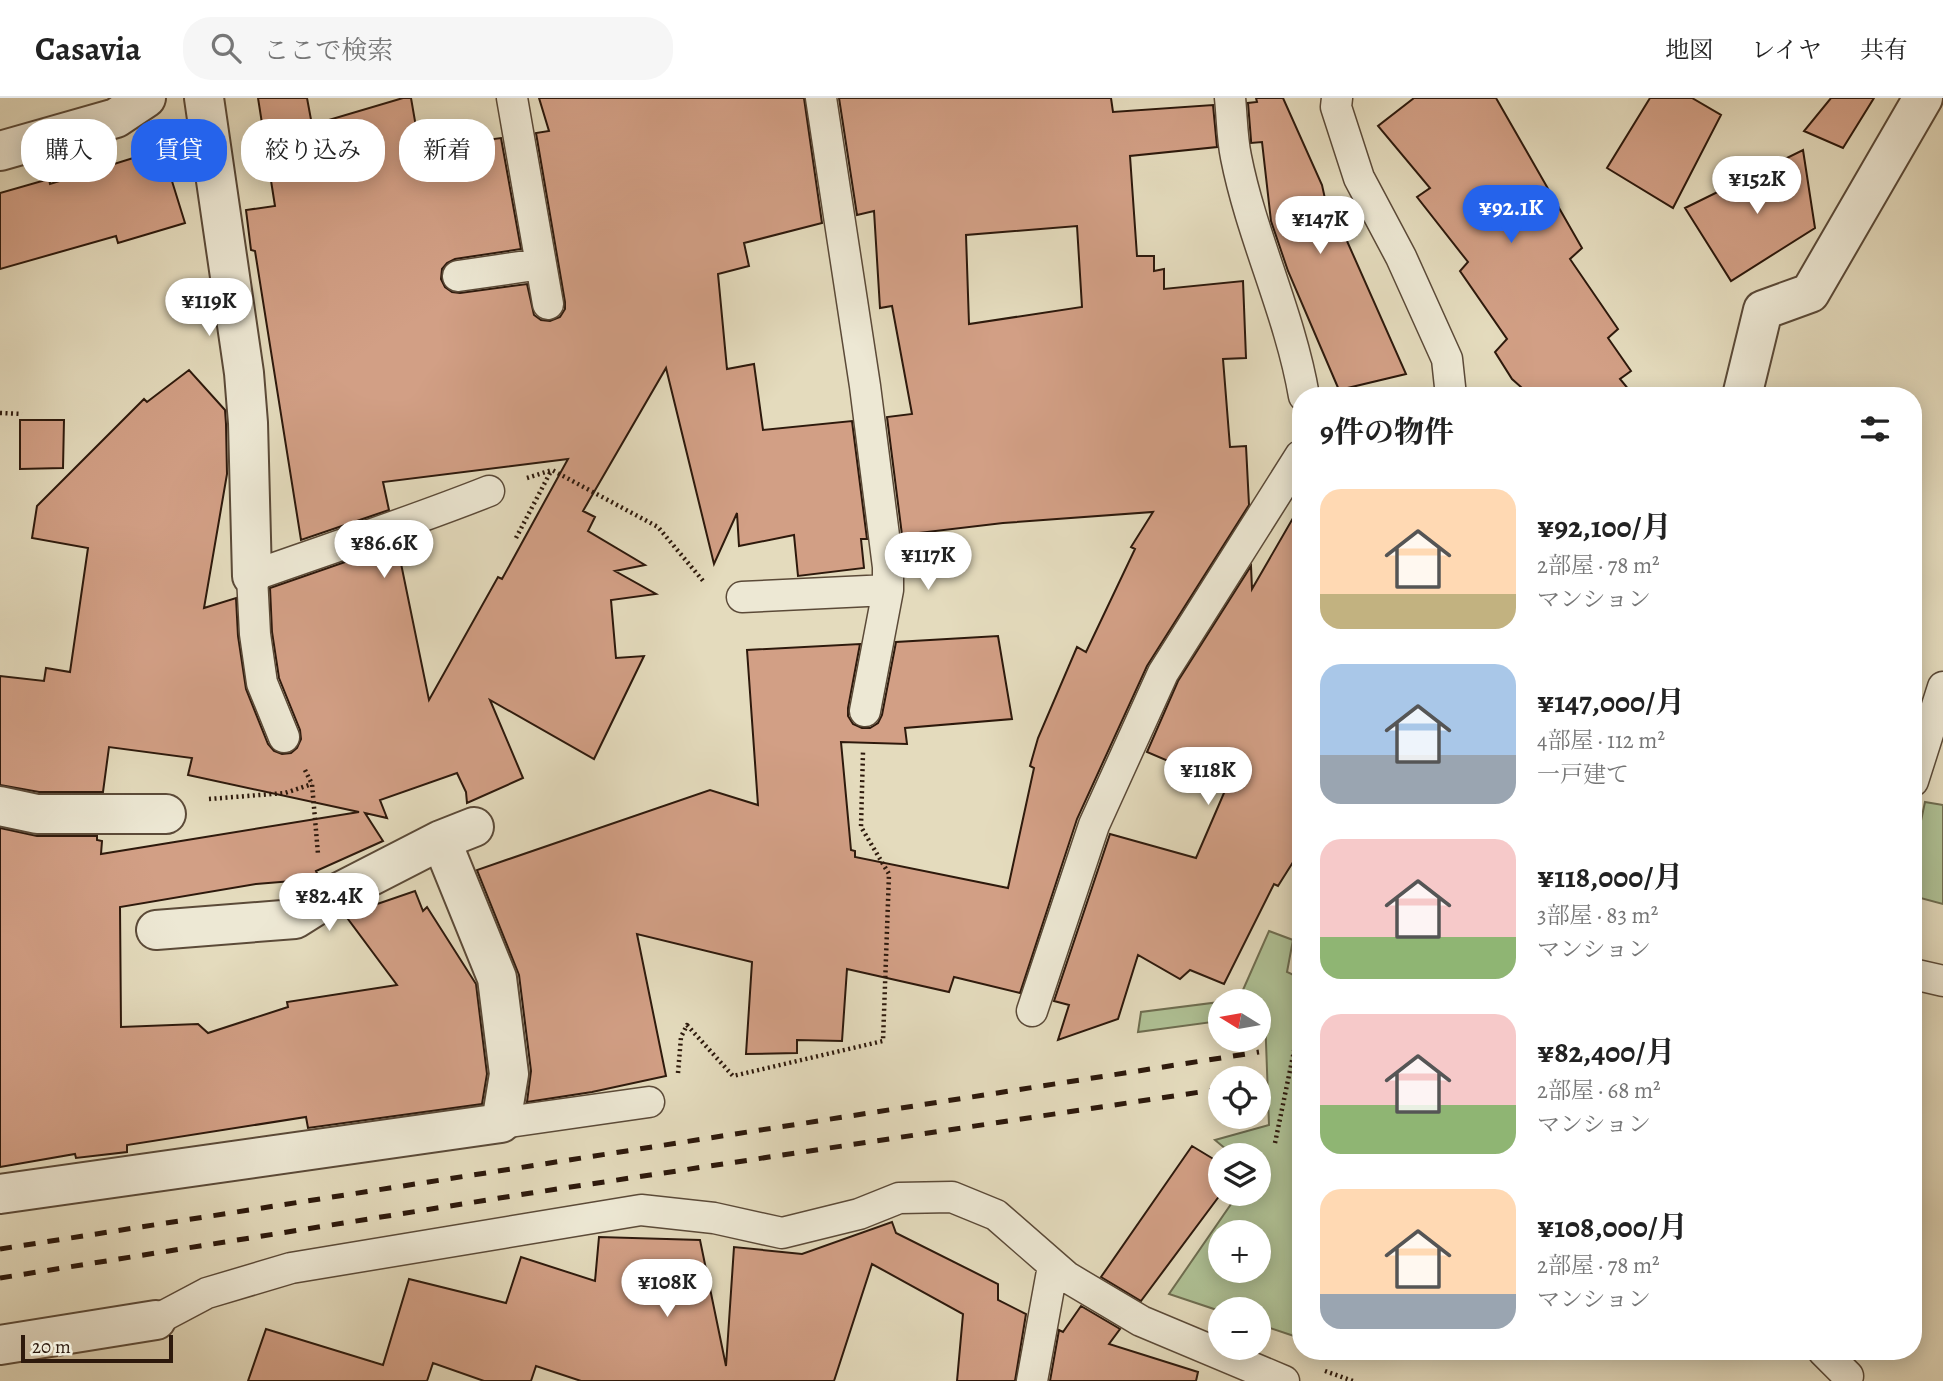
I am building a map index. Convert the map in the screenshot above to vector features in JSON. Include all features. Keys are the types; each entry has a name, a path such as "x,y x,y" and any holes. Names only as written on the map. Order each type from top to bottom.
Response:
{"street":[{"path":"0,151 116,118 146,98"},
{"path":"204,98 244,373 252,576"},
{"path":"1744,387 1763,310 1810,293 1923,98"},
{"path":"0,806 37,814 166,814"},
{"path":"0,1194 501,1123 509,1074 497,978 457,833 330,898 295,919 156,930"},
{"path":"0,1345 156,1320"}],"lane":[{"path":"512,98 548,304"},
{"path":"821,98 865,386 888,567 888,590 864,711"},
{"path":"1230,98 1236,156 1302,387"},
{"path":"1337,98 1336,107 1359,178 1401,257 1447,359 1450,387"},
{"path":"458,276 541,264"},
{"path":"1032,1012 1094,825 1163,673 1292,469"},
{"path":"284,737 262,683 255,634 252,576 411,522 489,491"},
{"path":"742,597 888,590"},
{"path":"1922,753 1943,687"},
{"path":"1922,976 1943,981"},
{"path":"501,1123 649,1102"},
{"path":"156,1320 206,1293 291,1268 641,1210 714,1218 782,1233 859,1214 899,1198 952,1198 996,1215 1067,1277 1141,1321 1284,1381"},
{"path":"1032,1381 1053,1265"},
{"path":"1831,1360 1848,1376"}],"path":[{"path":"0,413 22,414"},
{"path":"489,491 552,470 658,527 700,577"},
{"path":"516,538 552,470"},
{"path":"649,1102 678,1081 681,1037 687,1025 733,1076 883,1041 888,874 861,827 864,711"},
{"path":"284,737 294,749 312,784 317,852"},
{"path":"166,814 174,801 285,793 312,784"},
{"path":"1276,1143 1292,1062"}],"green space":[{"path":"1925,802 1943,805 1943,904 1922,898 1922,816"},
{"path":"1269,931 1292,940 1287,972 1292,974 1292,1335 1271,1328 1271,1297 1208,1297 1208,1307 1169,1294 1208,1237 1208,1283 1271,1283 1271,1220 1220,1220 1230,1206 1271,1206 1271,1143 1219,1143 1215,1140 1255,1129 1271,1129 1271,1066 1267,1066 1266,1052 1271,1052 1271,989 1243,989"},
{"path":"1208,1004 1208,1023 1138,1032 1141,1012"}],"building":[{"path":"258,98 307,98 311,119 261,119"},
{"path":"411,98 415,119 399,119 399,182 495,182 495,139 501,138 521,249 455,259 447,263 442,269 441,279 445,287 460,293 527,284 534,315 541,320 550,321 560,317 565,309 565,302 536,133 549,131 539,98 804,98 822,223 744,243 749,266 718,274 727,369 754,364 763,430 852,421 867,539 861,539 864,568 798,576 794,535 739,546 737,513 714,564 666,368 583,511 595,517 588,531 645,565 615,571 656,594 611,600 616,658 644,656 594,759 490,700 523,778 467,803 466,792 457,773 380,800 387,818 365,813 383,841 316,871 319,878 317,879 256,884 120,907 121,1027 198,1024 208,1033 288,1007 287,1002 397,985 345,915 415,891 423,911 427,907 476,984 487,1074 482,1104 308,1128 306,1117 127,1145 127,1152 76,1158 75,1154 0,1167 0,828 37,836 97,836 97,840 102,841 101,854 359,812 188,775 192,758 109,747 103,792 39,792 0,785 0,676 44,681 46,668 70,672 88,548 32,538 37,506 144,399 147,402 189,370 225,410 226,424 227,474 204,608 236,598 238,636 246,689 268,744 274,751 282,754 291,753 301,739 300,730 279,678 272,632 270,588 397,544 429,700 498,577 502,579 568,459 383,482 389,510 301,540 255,251 251,250 246,210 275,206 271,182 385,182 385,119 332,119"},
{"path":"839,98 1111,98 1113,112 1213,105 1217,147 1130,156 1137,256 1154,256 1154,271 1164,269 1164,289 1243,281 1246,358 1223,359 1230,447 1246,446 1249,505 1147,666 1077,819 1020,993 954,977 949,992 847,969 842,1041 797,1040 797,1053 746,1054 752,962 637,934 666,1076 592,1092 527,1102 531,1071 519,975 477,870 710,790 758,805 747,650 860,644 848,716 853,724 870,728 878,723 882,715 896,642 998,636 1012,719 905,728 907,744 841,742 851,850 855,851 855,857 1008,888 1034,768 1030,766 1038,738 1077,647 1086,652 1135,549 1131,547 1153,512 1003,523 902,535 887,417 912,414 892,306 880,308 874,211 857,215","holes":["1077,226 1082,307 969,324 966,235"]},
{"path":"1256,98 1283,98 1322,185 1333,235 1343,232 1406,374 1352,387 1338,387 1288,271 1271,221 1262,142 1251,143 1248,103 1257,102"},
{"path":"1414,98 1496,98 1582,248 1570,259 1618,329 1608,338 1631,371 1620,379 1627,387 1521,387 1512,379 1495,352 1507,339 1460,271 1468,262 1417,197 1430,188 1378,126"},
{"path":"1650,98 1692,98 1721,115 1673,208 1607,168"},
{"path":"1831,98 1874,98 1843,148 1804,131"},
{"path":"1803,150 1815,228 1731,281 1685,208"},
{"path":"131,159 131,182 172,182 185,223 118,243 116,236 0,269 0,193 38,182 117,182 117,163"},
{"path":"20,420 64,420 63,468 20,469"},
{"path":"1292,520 1292,864 1278,886 1274,884 1224,984 1190,970 1180,979 1138,955 1118,1019 1058,1040 1069,1005 1054,1001 1110,834 1196,858 1227,786 1147,752 1178,681 1251,566 1252,589"},
{"path":"1192,1146 1208,1156 1208,1206 1212,1206 1141,1301 1101,1277"},
{"path":"892,1222 896,1233 998,1284 998,1300 1026,1314 1015,1381 957,1381 963,1314 872,1264 834,1381 581,1381 536,1366 531,1381 484,1381 433,1363 427,1381 248,1381 266,1329 383,1365 409,1279 506,1303 521,1257 595,1281 599,1237 700,1240 726,1366 734,1247 802,1254"},
{"path":"1081,1306 1120,1329 1109,1344 1198,1372 1196,1381 1050,1381 1059,1330 1063,1332"}],"railway":[{"path":"0,1249 1259,1052"},
{"path":"0,1278 531,1193 1208,1091"}]}
